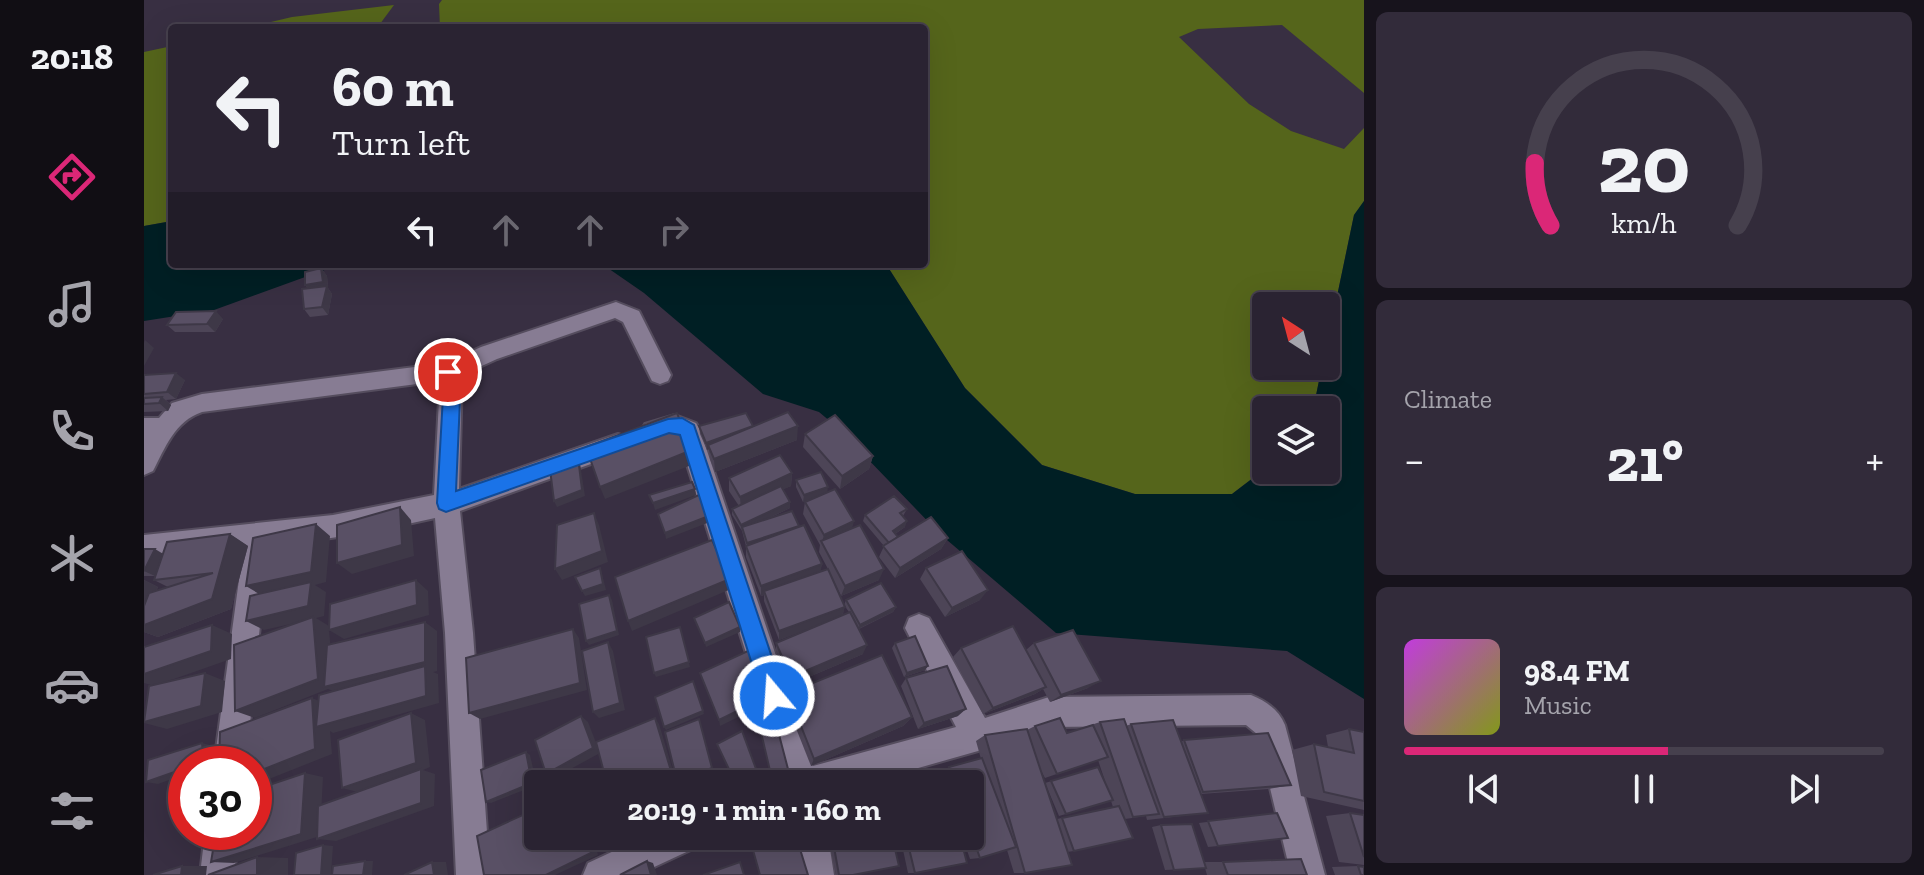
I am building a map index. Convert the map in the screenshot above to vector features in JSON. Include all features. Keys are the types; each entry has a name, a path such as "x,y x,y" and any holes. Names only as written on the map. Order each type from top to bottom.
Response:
{"street":[{"path":"144,464 152,430 180,410 202,403 448,372 489,353 616,310 631,317 660,375"},
{"path":"448,372 452,377 446,503 459,633 473,875"},
{"path":"144,547 256,538 353,524 446,503 668,426 682,426 688,430 799,770"},
{"path":"232,746 256,538"},
{"path":"919,628 978,736"},
{"path":"855,770 978,736 1049,712 1251,710 1270,725 1308,875"},
{"path":"217,875 220,850"},
{"path":"600,875 653,850"},
{"path":"813,850 817,875"}],"green space":[{"path":"442,0 1364,0 1364,93 1282,25 1198,29 1179,37 1249,104 1291,131 1344,149 1364,128 1364,201 1354,215 1338,292 1252,292 1252,380 1319,380 1316,396 1252,396 1252,479 1232,494 1135,494 1042,465 965,388 889,268 928,268 928,24 440,24 439,4"},
{"path":"394,5 380,24 263,24 292,17"},
{"path":"168,47 168,222 144,226 144,52"}],"shaded area":[{"path":"1364,201 1364,699 1287,651 1056,633 940,534 819,412 763,394 644,293 608,268 889,268 965,388 1042,465 1135,494 1232,494 1252,479 1252,484 1340,484 1340,396 1316,396 1319,380 1340,380 1338,292 1354,215"},
{"path":"168,222 168,268 330,268 214,310 144,321 144,226"}],"building":[{"path":"321,268 323,282 305,285 305,272"},
{"path":"327,286 322,307 304,309 302,289"},
{"path":"216,311 207,324 167,325 176,312"},
{"path":"176,373 167,392 144,394 144,375"},
{"path":"162,397 159,403 144,404 144,398"},
{"path":"788,412 798,426 714,459 708,445"},
{"path":"677,413 692,450 600,487 586,447"},
{"path":"746,413 753,426 706,443 699,426"},
{"path":"835,415 873,456 842,476 805,434"},
{"path":"780,455 792,473 740,497 729,478"},
{"path":"578,457 582,490 554,501 550,469"},
{"path":"821,472 828,487 804,495 796,480"},
{"path":"692,482 695,489 653,503 649,495"},
{"path":"781,486 790,502 741,525 732,509"},
{"path":"835,489 854,521 824,535 805,502"},
{"path":"703,493 714,514 665,533 658,514"},
{"path":"894,496 907,509 900,513 907,521 893,531 898,537 889,543 865,515"},
{"path":"400,507 402,545 337,563 337,525"},
{"path":"792,511 799,526 747,543 742,527"},
{"path":"594,513 602,551 555,569 557,525"},
{"path":"931,517 948,538 900,568 883,546"},
{"path":"316,524 311,572 246,586 253,538"},
{"path":"804,525 822,564 761,586 746,546"},
{"path":"860,525 884,569 845,586 821,541"},
{"path":"230,534 212,599 144,625 144,606 149,593 213,573 154,580 167,542"},
{"path":"712,540 730,579 628,621 615,577"},
{"path":"144,549 155,549 144,571"},
{"path":"962,551 988,590 952,608 926,568"},
{"path":"600,568 603,584 582,591 575,577"},
{"path":"828,569 845,607 779,631 764,591"},
{"path":"416,580 417,605 329,630 330,604"},
{"path":"311,582 308,606 246,621 250,596"},
{"path":"881,583 896,607 860,625 846,600"},
{"path":"609,595 617,631 586,641 579,604"},
{"path":"729,602 740,627 705,643 694,618"},
{"path":"850,612 867,645 791,677 776,643"},
{"path":"313,617 318,679 235,711 234,645"},
{"path":"425,622 425,662 324,687 327,645"},
{"path":"212,625 211,651 144,674 144,647"},
{"path":"1013,626 1046,687 993,708 961,648"},
{"path":"680,627 689,662 654,673 646,637"},
{"path":"573,629 580,683 469,713 466,658"},
{"path":"1073,630 1101,681 1061,695 1034,643"},
{"path":"915,636 928,666 907,673 895,643"},
{"path":"608,642 620,703 593,712 582,651"},
{"path":"750,650 770,695 719,720 700,673"},
{"path":"882,655 912,717 814,759 788,693"},
{"path":"425,666 426,696 316,727 319,695"},
{"path":"947,666 966,709 924,723 906,678"},
{"path":"205,673 201,706 144,722 149,686"},
{"path":"693,681 703,711 664,727 655,697"},
{"path":"312,698 315,749 272,766 272,746 220,746 220,732"},
{"path":"411,713 416,763 342,788 338,740"},
{"path":"581,716 593,748 553,770 545,770 535,740"},
{"path":"655,718 671,770 603,770 596,742"},
{"path":"1060,718 1067,733 1093,725 1108,757 1057,774 1035,726"},
{"path":"699,719 712,768 674,770 665,732"},
{"path":"1124,719 1159,814 1133,817 1100,722"},
{"path":"1173,720 1208,813 1164,817 1131,724"},
{"path":"777,727 788,769 770,770 760,728"},
{"path":"1027,729 1072,865 1025,873 985,735"},
{"path":"1349,729 1364,732 1364,801 1324,792 1314,744 1354,753"},
{"path":"742,731 756,770 729,770 717,744"},
{"path":"1268,733 1291,785 1203,792 1184,740"},
{"path":"526,752 529,770 524,770 524,786 486,802 481,770"},
{"path":"168,754 168,774 146,782 148,760"},
{"path":"982,758 1016,847 980,858 977,850 984,850 984,770 950,770 949,767"},
{"path":"1098,767 1113,800 1066,814 1051,781"},
{"path":"421,769 421,803 317,839 318,806"},
{"path":"305,773 301,834 272,843 272,784"},
{"path":"1119,806 1133,838 1074,851 1062,818"},
{"path":"1277,813 1288,838 1218,846 1208,821"},
{"path":"1350,813 1364,815 1364,857"},
{"path":"524,814 524,850 590,850 591,853 546,875 484,875 477,836"},
{"path":"1192,824 1206,868 1174,870 1161,825"},
{"path":"323,845 321,875 294,875 296,853"},
{"path":"213,850 250,850 211,862"},
{"path":"753,850 800,850 808,875 760,875"},
{"path":"835,850 895,850 899,866 839,875"},
{"path":"909,850 964,850 967,863 915,873"},
{"path":"257,857 257,875 208,875"},
{"path":"1301,859 1307,875 1228,875 1223,862"},
{"path":"365,861 363,875 332,875 333,866"},
{"path":"647,861 651,875 620,875"},
{"path":"432,862 434,875 404,875"},
{"path":"740,862 744,875 703,875"},
{"path":"182,866 181,875 153,875"}],"route":[{"path":"448,372 452,377 446,503 668,426 682,426 688,430 774,696"}]}
